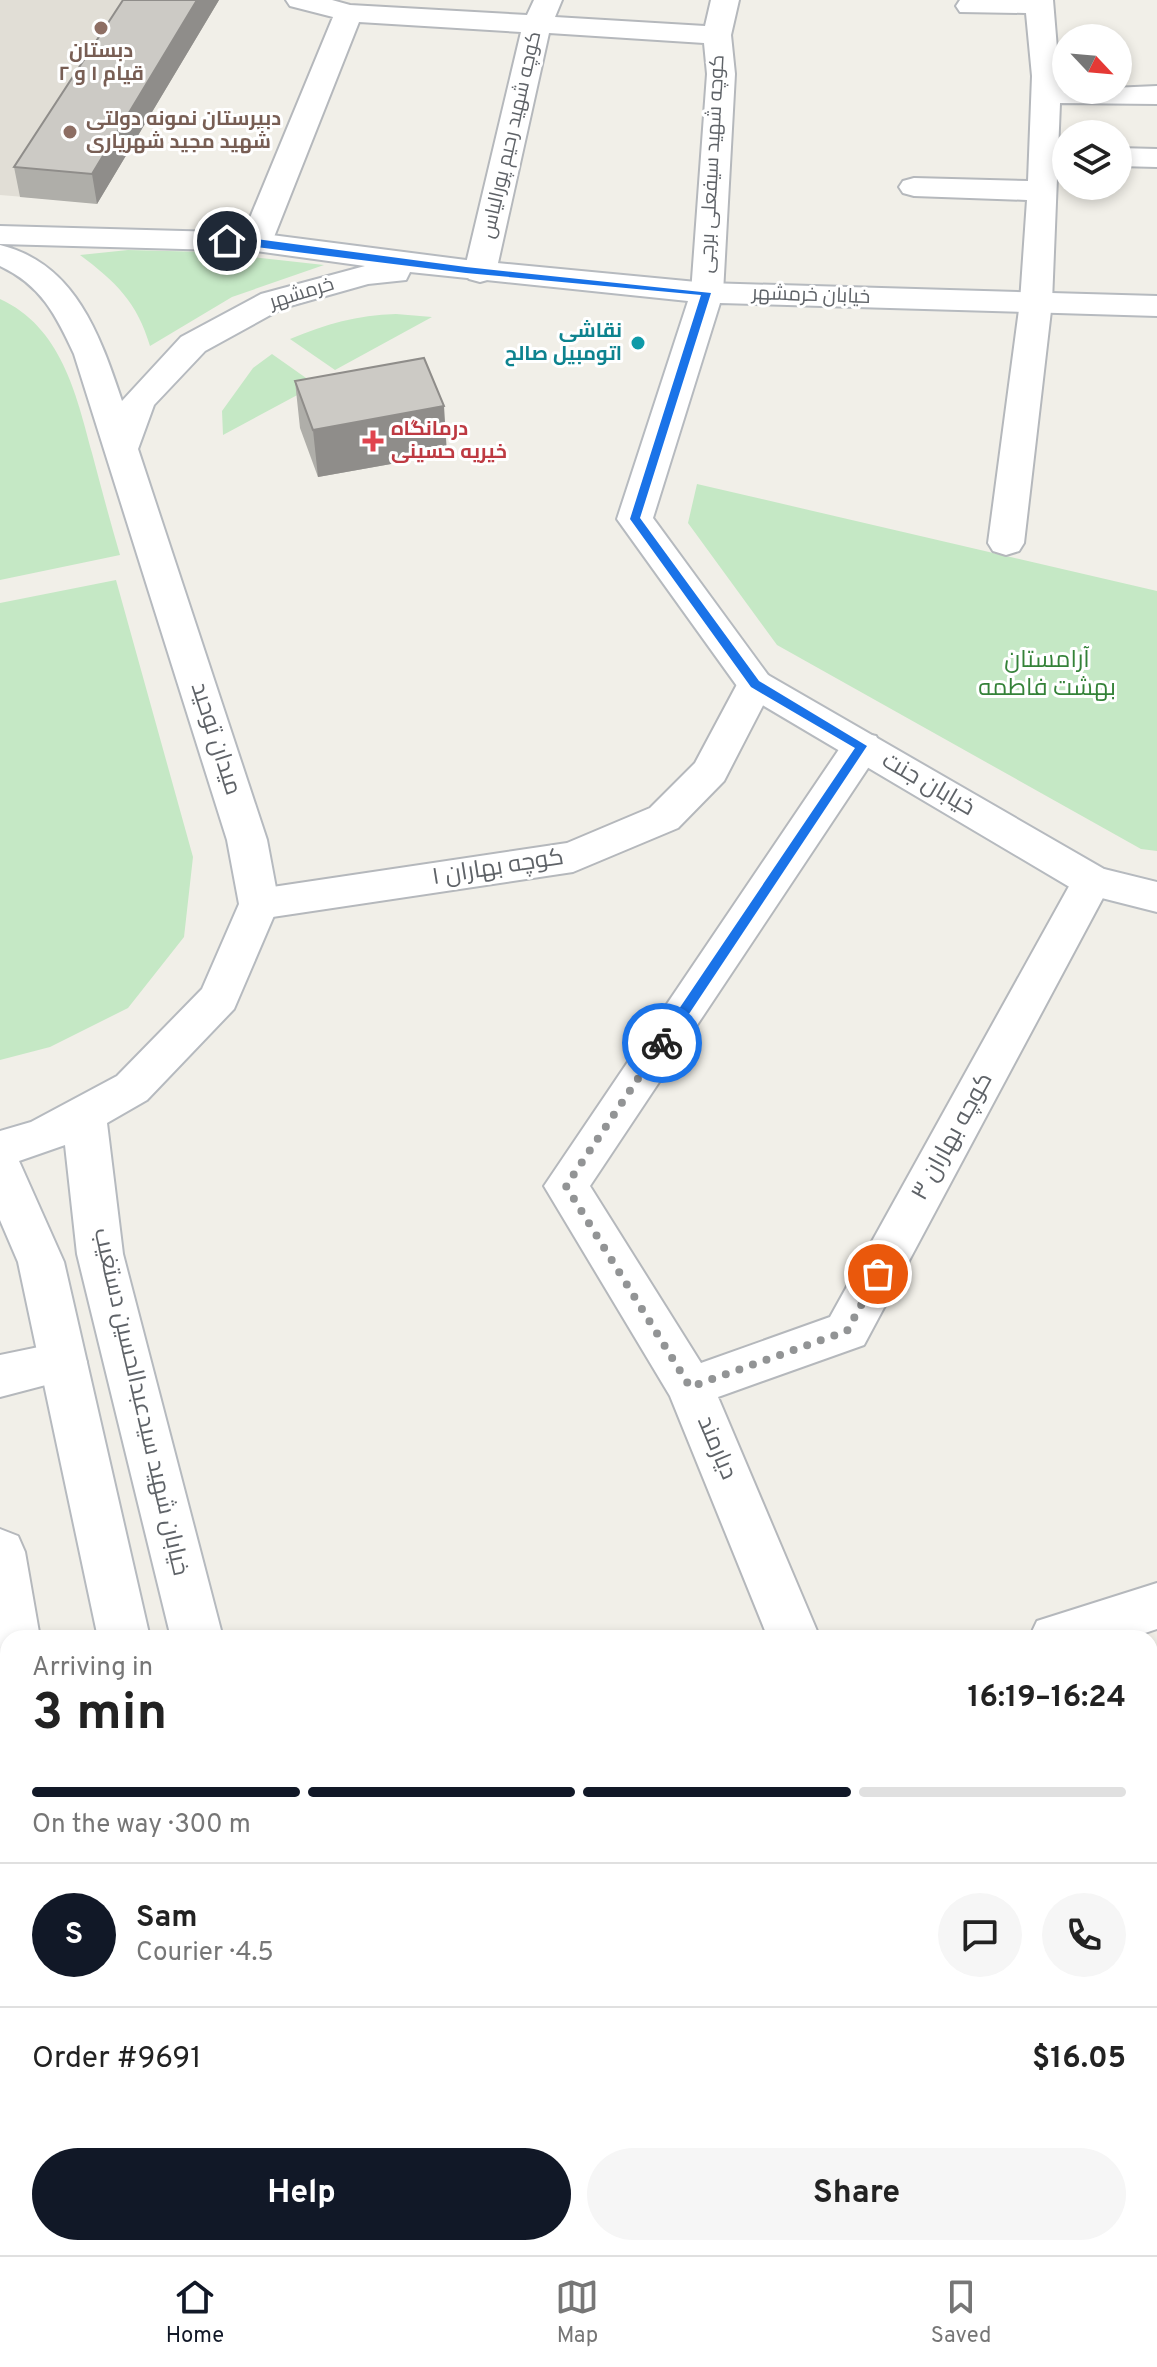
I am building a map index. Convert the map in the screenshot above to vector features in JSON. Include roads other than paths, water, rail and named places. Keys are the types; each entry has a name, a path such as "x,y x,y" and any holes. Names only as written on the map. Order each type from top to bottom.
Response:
{"street":[{"path":"300,0 349,13 543,12 717,35"},
{"name":"کوچه شهید سیفعلی برجی","path":"707,293 721,74 717,35 725,0"},
{"path":"970,6 1040,2 1046,94 1052,131"},
{"name":"کوچه شهید رحیم پورالیاس","path":"473,271 543,12"},
{"path":"256,242 349,13"},
{"path":"1046,94 1157,95"},
{"path":"1132,157 1157,158"},
{"path":"1006,543 1036,302 1041,191 1052,165"},
{"path":"914,187 1041,191"},
{"name":"خرمشهر","path":"0,235 256,242 473,271"},
{"name":"میدان توحید","path":"0,254 26,265 52,283 68,307 90,354 247,840 259,904"},
{"name":"خرمشهر","path":"121,449 138,402 193,344 272,301 367,275 473,271"},
{"name":"خیابان خرمشهر","path":"473,271 707,293 1157,306"},
{"name":"خیابان جنت","path":"707,293 635,519 755,684 1092,881 1157,897"},
{"name":"کوچه بهاران ۱","path":"259,904 573,857 664,818 710,771 755,684"},
{"name":"دیارمند","path":"791,1630 690,1387 566,1186 862,746"},
{"name":"کوچه بهاران ۳","path":"690,1387 847,1331 1092,881"},
{"path":"0,1149 44,1136 132,1088 219,998 259,904"},
{"name":"خیابان شهید سیدعبدالحسین دستغیب","path":"84,1116 100,1254 195,1630"},
{"path":"0,1168 41,1262 122,1630"},
{"path":"0,1376 63,1362"},
{"path":"0,1552 13,1630"},
{"path":"1080,1630 1157,1606"}],"place":[{"name":"دبستان قیام ۱ و ۲","path":"101,28"},
{"name":"دبیرستان نمونه دولتی شهید مجید شهریاری","path":"70,132"},
{"name":"نقاشی اتومبیل صالح","path":"638,343"},
{"name":"درمانگاه خیریه حسینی","path":"373,441"}],"park label":[{"name":"آرامستان بهشت فاطمه","path":"1047,675"}]}
